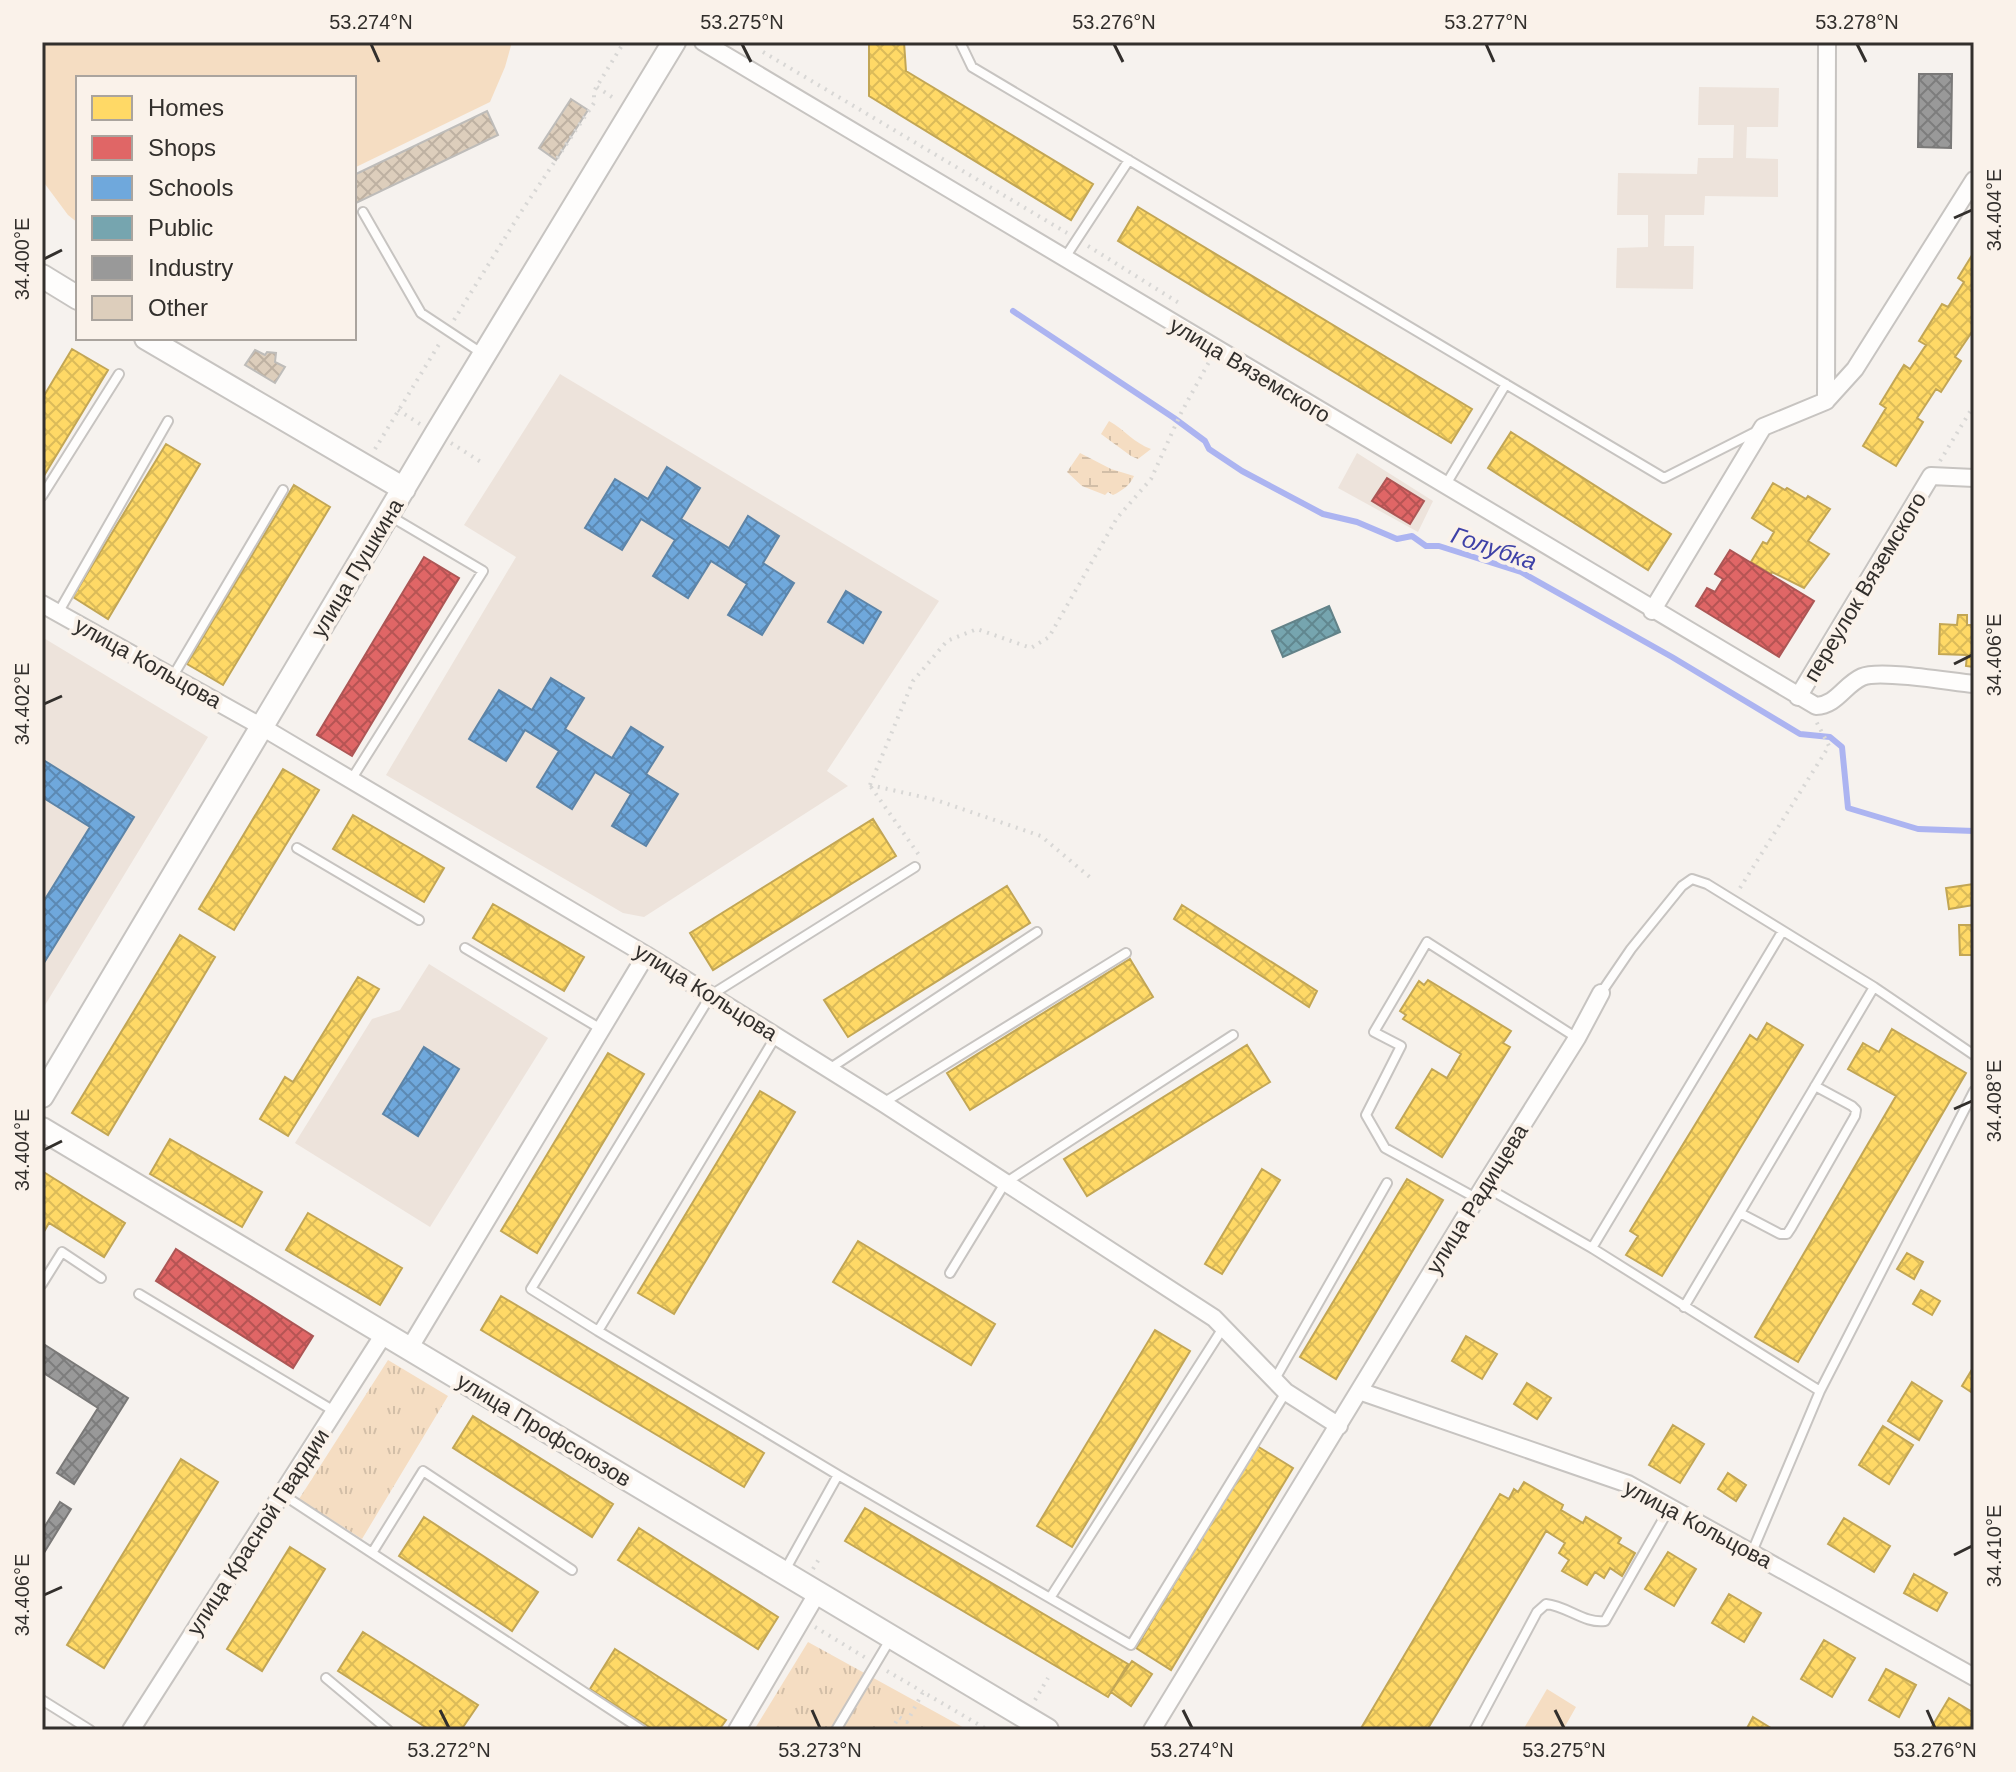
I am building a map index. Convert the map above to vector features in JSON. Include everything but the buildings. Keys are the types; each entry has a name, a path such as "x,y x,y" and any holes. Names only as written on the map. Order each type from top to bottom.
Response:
{"main road":[{"name":"улица Пушкина","path":"42,1096 483,355 674,42"},
{"path":"42,276 76,297"},
{"path":"149,340 404,489"},
{"name":"улица Профсоюзов","path":"42,1129 1047,1730"}],"street":[{"name":"улица Вяземского","path":"703,42 1798,697"},
{"path":"1826,401 1827,42"},
{"path":"1652,611 1763,427 1826,401 1855,369 1974,180"},
{"path":"1931,476 1974,478"},
{"name":"переулок Вяземского","path":"1798,697 1931,476"},
{"name":"улица Кольцова","path":"42,604 262,727 646,955 883,1103 1214,1318 1280,1386 1339,1426"},
{"path":"1798,697 1816,706 1828,706 1863,677 1881,675 1974,684"},
{"path":"409,1349 646,955"},
{"name":"улица Радищева","path":"1152,1730 1577,1038 1601,993"},
{"name":"улица Красной Гвардии","path":"131,1730 384,1334"},
{"name":"улица Кольцова","path":"1359,1391 1628,1484 1974,1677"},
{"path":"737,1730 818,1592"}],"lane":[{"path":"960,42 972,67 1664,478 1763,427"},
{"path":"1064,259 1129,160"},
{"path":"363,212 421,313 483,355"},
{"path":"42,496 119,374"},
{"path":"1444,486 1506,384"},
{"path":"58,613 168,421"},
{"path":"172,677 283,490"},
{"path":"351,780 483,571 388,515"},
{"path":"297,848 419,920"},
{"path":"915,867 711,995 531,1289 838,1475 1131,1645 1280,1386 1387,1183"},
{"name":"улица Радищева","path":"1601,993 1631,949 1682,886 1692,879 1707,884 1731,901"},
{"path":"1731,901 1874,987 1974,1055"},
{"path":"829,1069 1037,932"},
{"path":"1592,1248 1782,932"},
{"path":"1577,1038 1427,942 1374,1032 1401,1046 1366,1115 1385,1148 1592,1248 1820,1391"},
{"path":"465,948 601,1029"},
{"path":"883,1103 1126,953"},
{"path":"1684,1307 1874,987"},
{"path":"950,1273 1005,1183 1233,1035"},
{"path":"598,1331 776,1036"},
{"path":"1740,1213 1780,1234 1787,1234 1791,1228 1855,1116 1856,1110 1852,1106 1815,1086"},
{"path":"1752,1552 1820,1391 1974,1091"},
{"path":"42,1284 62,1252 101,1278"},
{"path":"139,1294 335,1411"},
{"path":"1050,1598 1223,1328"},
{"path":"372,1553 423,1471 572,1570"},
{"path":"784,1573 838,1475"},
{"path":"282,1494 642,1730"},
{"path":"1474,1730 1537,1612 1546,1604 1556,1605 1596,1622 1605,1621 1669,1509"},
{"path":"836,1730 892,1636"},
{"path":"326,1678 388,1730"},
{"path":"42,1700 90,1730"}],"path":[{"path":"364,467 521,212 594,103 594,91 624,42"},
{"path":"870,785 913,681 947,641 977,629 1031,648 1049,637 1117,518 1151,479 1173,428 1216,349"},
{"path":"1931,476 1974,405"},
{"path":"1731,901 1829,746 1823,731"},
{"path":"870,785 925,864"},
{"path":"870,785 936,800 1041,836 1092,879"},
{"path":"802,1620 988,1730"},
{"path":"891,1730 899,1717 907,1722 923,1692"}],"shaded area":[{"path":"1699,87 1779,88 1778,127 1747,127 1746,158 1778,159 1778,197 1705,196 1704,215 1665,215 1664,246 1694,246 1693,289 1616,288 1617,248 1648,247 1648,215 1617,215 1618,173 1697,174 1698,158 1733,158 1734,125 1698,125"},
{"path":"560,374 939,601 827,771 848,786 644,917 623,913 386,775 516,557 464,525"},
{"path":"1357,453 1433,501 1418,532 1338,488"},
{"path":"42,637 208,737 42,1010"},
{"path":"429,964 548,1038 430,1227 295,1143 372,1019 400,1010"}],"green space":[{"path":"42,42 512,42 490,102 356,167 356,76 76,76 76,221 42,180 42,60 45,54"},
{"path":"1109,421 1151,449 1138,459 1131,456 1101,434"},
{"path":"1080,453 1111,469 1134,476 1113,495 1082,486 1067,472"},
{"path":"388,1360 448,1396 362,1539 299,1499"},
{"path":"808,1642 968,1730 754,1730"},
{"path":"1547,1689 1576,1707 1563,1730 1523,1730"}],"waterway":[{"name":"Голубка","path":"1013,311 1174,418 1205,441 1209,449 1242,471 1323,514 1357,522 1397,539 1412,536 1426,546 1439,546 1521,572 1800,734 1830,737 1842,747 1848,808 1918,829 1974,831"}]}
